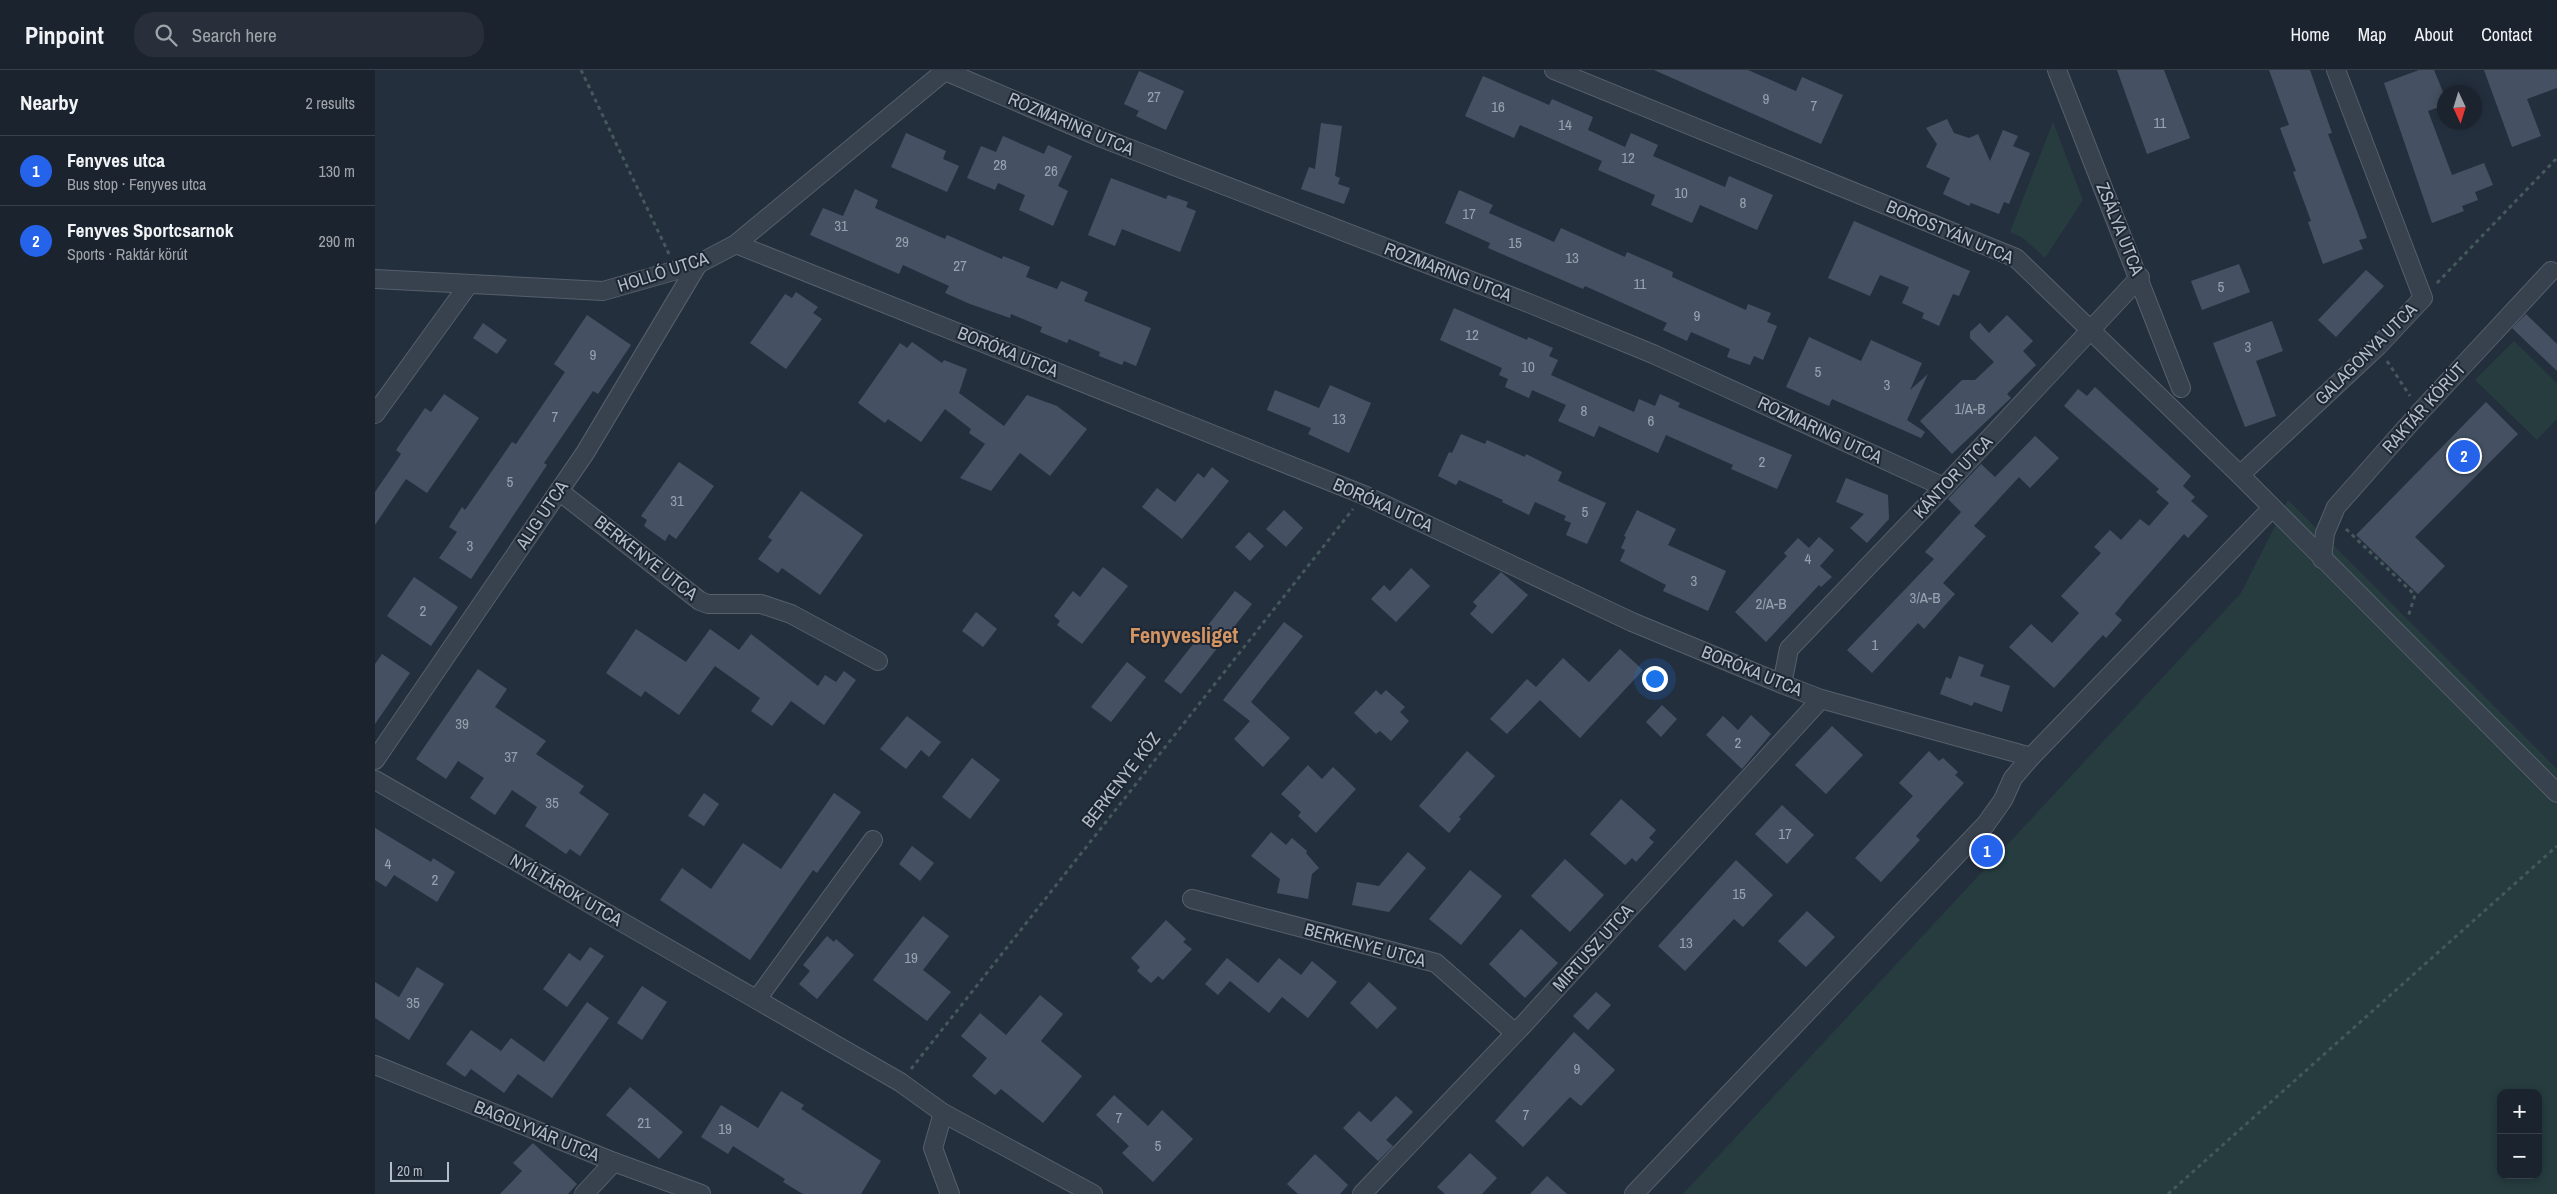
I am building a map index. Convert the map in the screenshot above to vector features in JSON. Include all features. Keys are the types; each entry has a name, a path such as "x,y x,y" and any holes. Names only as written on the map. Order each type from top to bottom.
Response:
{"street":[{"name":"HOLLÓ UTCA","path":"375,279 603,291 698,264 736,244 945,70"},
{"name":"ROZMARING UTCA","path":"945,70 1102,138 1531,304 1653,354 1944,487"},
{"name":"BOROSTYÁN UTCA","path":"1555,70 2016,258 2272,508"},
{"name":"ZSÁLYA UTCA","path":"2057,70 2181,388"},
{"name":"GALAGONYA UTCA","path":"2240,475 2378,346 2423,298 2336,70"},
{"name":"BORÓKA UTCA","path":"736,244 1364,495 1632,622 1782,684 1821,699 2031,757"},
{"name":"ALIG UTCA","path":"375,760 585,452 698,264"},
{"name":"RAKTÁR KÖRÚT","path":"2322,559 2325,533 2337,507 2420,412 2551,271"},
{"name":"KÁNTOR UTCA","path":"1782,684 1789,649 1944,487 2139,277"},
{"path":"375,414 469,284"},
{"name":"BERKENYE UTCA","path":"559,491 700,601 708,604 761,604 791,614 878,661"},
{"path":"1634,1194 1986,824 2003,800 2013,778 2031,757 2272,508 2557,792"},
{"name":"MIRTUSZ UTCA","path":"1362,1194 1515,1033 1821,699"},
{"name":"NYÍLTÁROK UTCA","path":"375,780 900,1082 943,1113 1093,1194"},
{"path":"757,999 873,840"},
{"name":"BERKENYE UTCA","path":"1193,899 1436,963 1515,1033"},
{"name":"BAGOLYVÁR UTCA","path":"375,1065 614,1162 701,1194"},
{"path":"943,1113 933,1148 950,1194"},
{"path":"584,1194 614,1162"}],"path":[{"path":"581,70 677,270"},
{"path":"2423,298 2557,158"},
{"path":"2378,346 2420,412"},
{"name":"BERKENYE KÖZ","path":"900,1082 1364,495"},
{"path":"2332,516 2415,595 2405,624"},
{"path":"2168,1194 2557,846"}],"green space":[{"path":"2053,122 2083,200 2045,258 2023,238 2010,232"},
{"path":"2514,341 2557,383 2557,419 2537,440 2475,380"},
{"path":"2288,500 2557,769 2557,1194 1683,1194 2241,593"}],"building":[{"path":"1654,70 1748,70 1796,91 1802,77 1843,95 1821,144"},
{"path":"2117,70 2164,70 2190,138 2147,154"},
{"path":"2269,70 2310,70 2332,133 2328,134 2367,238 2359,240 2363,249 2323,264 2308,222 2311,221 2293,172 2296,171 2280,128 2289,125"},
{"path":"2419,70 2434,70 2440,85 2437,85 2437,108 2428,111 2452,175 2484,163 2493,185 2475,192 2478,200 2462,206 2464,211 2432,223 2384,83"},
{"path":"2484,70 2557,70 2557,88 2527,99 2541,136 2512,147"},
{"path":"1139,71 1184,91 1166,130 1136,116 1139,111 1124,104"},
{"path":"1483,76 1549,105 1552,99 1593,117 1588,130 1625,147 1631,133 1658,145 1653,156 1725,187 1729,176 1773,195 1757,230 1700,205 1692,223 1651,205 1655,195 1598,170 1602,161 1520,125 1514,138 1465,116"},
{"path":"1947,119 1954,133 1969,138 1978,134 1990,161 2003,130 2018,136 2013,146 2030,153 2009,204 2004,202 1999,214 1971,203 1969,206 1943,194 1950,178 1926,167 1937,144 1926,128"},
{"path":"1321,123 1342,126 1335,176 1340,178 1338,184 1350,188 1344,204 1301,189 1309,167 1315,169"},
{"path":"906,133 946,151 943,159 959,166 947,192 891,167"},
{"path":"1003,136 1044,154 1048,145 1072,156 1058,186 1068,191 1053,226 1019,210 1025,195 998,183 995,190 967,178 981,146 996,152"},
{"path":"1111,178 1166,199 1168,195 1188,202 1186,207 1196,211 1180,252 1122,229 1115,246 1088,235"},
{"path":"855,189 878,200 875,208 945,239 947,235 1002,259 1003,256 1030,267 1026,277 1057,289 1061,281 1088,292 1084,301 1151,328 1136,366 1124,361 1122,365 1099,356 1100,352 1069,339 1067,343 1040,332 1042,327 1011,314 1010,318 970,304 945,293 949,286 903,265 899,274 810,235 823,208 843,216"},
{"path":"1459,190 1493,205 1489,213 1554,242 1561,228 1625,257 1627,252 1673,272 1672,277 1746,310 1748,304 1771,313 1767,322 1777,326 1763,360 1754,356 1750,365 1727,357 1730,349 1691,332 1687,341 1663,330 1667,323 1585,286 1583,289 1488,248 1490,243 1445,223"},
{"path":"1854,221 1970,271 1959,296 1953,294 1939,326 1922,318 1924,313 1902,303 1909,287 1880,275 1870,296 1828,278"},
{"path":"2239,264 2250,292 2202,310 2191,281"},
{"path":"2366,270 2384,286 2336,337 2318,320"},
{"path":"796,292 818,307 813,313 822,319 786,369 750,343 785,294 792,298"},
{"path":"1454,308 1527,340 1528,337 1553,348 1549,356 1558,360 1551,375 1634,412 1639,399 1655,406 1660,394 1680,403 1678,407 1792,455 1777,489 1731,469 1733,465 1666,435 1658,453 1599,426 1594,437 1558,421 1566,405 1532,390 1529,398 1505,387 1508,379 1499,375 1502,368 1440,340"},
{"path":"2526,314 2557,344 2557,371 2512,328"},
{"path":"587,315 631,345 598,394 593,391 544,463 547,465 471,579 439,558 457,532 449,527 462,507 465,510 512,442 516,444 565,372 554,364"},
{"path":"2007,315 2033,341 2023,351 2036,365 2007,394 2011,398 1952,454 1920,421 1962,380 1975,380 1994,362 1970,338 1970,332 1980,323 1989,333"},
{"path":"2272,321 2283,351 2256,361 2276,416 2245,427 2213,343"},
{"path":"483,323 507,340 497,354 473,338"},
{"path":"1809,337 1861,361 1871,340 1922,363 1910,390 1928,374 1907,420 1925,432 1921,438 1832,399 1829,406 1786,387"},
{"path":"912,342 942,363 944,360 967,369 959,393 1004,426 1027,395 1057,406 1087,429 1050,476 1020,453 991,491 960,478 985,444 969,433 971,429 945,409 921,442 888,419 885,423 858,403 900,343 907,348"},
{"path":"1330,385 1371,403 1349,453 1308,434 1311,428 1267,410 1275,390 1319,408"},
{"path":"2095,387 2191,476 2183,486 2195,497 2191,501 2208,516 2188,538 2184,534 2115,614 2122,620 2106,638 2103,635 2054,688 2009,647 2031,624 2052,643 2079,613 2061,596 2101,553 2094,547 2110,530 2121,540 2140,519 2149,526 2169,503 2156,492 2159,489 2064,406 2078,389 2087,396"},
{"path":"444,394 479,418 427,493 406,479 375,525 375,492 401,454 396,450 425,408 431,412"},
{"path":"2486,402 2518,434 2415,537 2445,566 2418,594 2356,535"},
{"path":"1461,434 1485,444 1487,440 1525,457 1526,454 1562,472 1558,481 1606,503 1587,544 1566,535 1571,523 1564,520 1566,516 1535,502 1529,515 1502,502 1503,500 1459,480 1456,485 1438,476 1449,452 1452,453"},
{"path":"2035,436 2059,458 2030,488 2019,477 1974,526 1986,536 1943,583 1955,594 1924,629 1918,623 1872,673 1847,650 1934,559 1925,552 1961,512 1948,499 1981,464 1995,477"},
{"path":"679,462 714,486 676,539 669,534 665,541 644,526 647,520 641,516"},
{"path":"1212,467 1229,481 1182,539 1142,507 1157,488 1175,502 1198,473 1204,478"},
{"path":"1846,478 1888,495 1889,519 1867,543 1850,528 1864,514 1836,502"},
{"path":"801,491 863,535 820,595 782,568 778,573 758,559 772,540 768,537"},
{"path":"1284,510 1303,528 1286,547 1266,529"},
{"path":"1637,510 1676,529 1668,545 1726,571 1708,611 1663,591 1666,585 1620,561 1625,550 1621,548 1626,537 1624,536"},
{"path":"1249,532 1264,546 1250,561 1235,547"},
{"path":"1819,537 1834,550 1820,566 1832,577 1821,587 1819,585 1766,642 1735,612 1787,556 1784,553 1798,538 1809,548"},
{"path":"1103,567 1128,586 1082,644 1057,625 1060,621 1054,616 1073,591 1080,597"},
{"path":"1411,568 1430,586 1396,622 1371,599 1384,585 1390,591"},
{"path":"1501,572 1528,595 1492,634 1470,614 1477,606 1473,602"},
{"path":"414,577 458,607 431,646 387,616"},
{"path":"1235,591 1252,604 1181,694 1164,681"},
{"path":"976,612 997,629 983,647 962,631"},
{"path":"1284,622 1303,636 1251,702 1290,738 1263,767 1234,739 1250,721 1223,700"},
{"path":"636,629 686,662 710,629 739,650 751,634 818,686 825,675 836,682 844,671 856,680 824,725 791,701 772,726 751,711 760,698 715,666 679,715 645,691 641,697 606,673"},
{"path":"1620,649 1643,670 1580,738 1540,700 1507,734 1490,719 1527,679 1536,687 1563,658 1589,682"},
{"path":"382,654 410,673 375,724 375,664"},
{"path":"1959,656 1984,665 1980,676 2010,686 2002,712 1974,702 1972,706 1940,694 1946,677 1951,679"},
{"path":"1127,662 1146,677 1111,722 1091,707"},
{"path":"478,669 507,689 495,707 546,741 536,754 584,786 579,793 609,814 580,856 570,849 566,854 525,826 537,807 512,790 495,815 470,798 484,778 458,761 446,779 416,759"},
{"path":"1376,690 1381,695 1386,690 1405,707 1400,712 1409,721 1391,741 1380,731 1376,734 1354,713"},
{"path":"1662,705 1677,719 1661,737 1646,722"},
{"path":"1751,715 1771,734 1742,769 1706,735 1723,716 1738,730"},
{"path":"907,716 941,742 929,757 921,750 906,769 880,749"},
{"path":"1832,726 1863,755 1826,794 1795,765"},
{"path":"1467,751 1495,776 1459,817 1461,819 1449,833 1419,806"},
{"path":"1929,751 1939,761 1943,758 1958,772 1955,775 1964,783 1916,836 1920,840 1881,882 1855,858 1913,796 1899,783"},
{"path":"972,758 1000,780 970,819 942,797"},
{"path":"1308,765 1322,779 1333,767 1356,789 1316,833 1298,816 1301,812 1281,794"},
{"path":"704,793 719,804 704,826 688,816"},
{"path":"834,793 861,812 817,873 813,870 750,960 660,900 682,868 711,889 743,843 781,869"},
{"path":"1621,799 1656,830 1649,838 1654,842 1636,862 1632,858 1625,865 1590,834"},
{"path":"1782,805 1814,835 1787,864 1755,834"},
{"path":"375,828 431,862 433,858 455,872 437,902 394,875 386,887 375,880"},
{"path":"1271,832 1286,845 1292,838 1307,851 1306,853 1319,868 1312,874 1308,899 1277,893 1280,879 1251,856"},
{"path":"912,846 934,863 920,881 899,864"},
{"path":"1408,852 1426,868 1389,912 1352,905 1357,882 1379,886"},
{"path":"1565,859 1604,895 1570,932 1531,896"},
{"path":"1736,860 1773,895 1743,927 1734,919 1685,971 1658,946"},
{"path":"1470,870 1502,896 1461,945 1429,919"},
{"path":"1807,911 1835,937 1806,967 1778,941"},
{"path":"923,916 949,936 923,970 951,992 927,1021 873,980"},
{"path":"1166,920 1186,939 1183,942 1192,949 1163,980 1158,976 1151,983 1137,971 1140,967 1131,958"},
{"path":"1521,929 1558,963 1525,998 1489,964"},
{"path":"827,936 834,942 836,939 854,955 817,999 799,984 810,971 803,965"},
{"path":"590,947 604,956 567,1007 543,989 569,953 580,961"},
{"path":"1227,958 1258,983 1279,958 1301,975 1312,961 1337,982 1308,1018 1282,997 1269,1013 1230,981 1218,995 1205,984"},
{"path":"417,967 444,984 409,1040 375,1018 375,982 399,997"},
{"path":"1369,982 1397,1008 1377,1029 1350,1003"},
{"path":"642,986 667,1002 642,1040 617,1023"},
{"path":"1596,992 1611,1005 1588,1030 1573,1016"},
{"path":"1040,995 1063,1014 1041,1041 1082,1076 1043,1123 1001,1089 995,1095 972,1076 987,1058 961,1036 980,1013 1006,1035"},
{"path":"587,1002 609,1018 552,1098 518,1074 504,1093 471,1069 465,1077 446,1064 471,1030 501,1051 511,1038 544,1062"},
{"path":"1574,1032 1615,1070 1581,1106 1570,1097 1523,1147 1495,1121"},
{"path":"630,1087 683,1132 659,1159 606,1115"},
{"path":"781,1091 804,1105 801,1109 881,1161 861,1194 803,1194 783,1182 785,1179 733,1146 728,1154 701,1137 721,1105 758,1128"},
{"path":"1114,1095 1148,1126 1162,1110 1193,1139 1153,1182 1122,1153 1129,1146 1096,1115"},
{"path":"1396,1096 1413,1112 1386,1140 1393,1146 1378,1161 1343,1128 1359,1111 1371,1122"},
{"path":"533,1143 577,1184 568,1194 500,1194 522,1171 513,1163"},
{"path":"1470,1153 1497,1178 1482,1194 1445,1194 1437,1187"},
{"path":"1315,1154 1348,1185 1340,1194 1298,1194 1287,1184"},
{"path":"1547,1176 1567,1194 1530,1194"}],"place":[{"name":"Fenyves Sportcsarnok","path":"2464,456"},
{"name":"Fenyves utca","path":"1987,851"}],"district":[{"name":"Fenyvesliget","path":"1184,635"}]}
